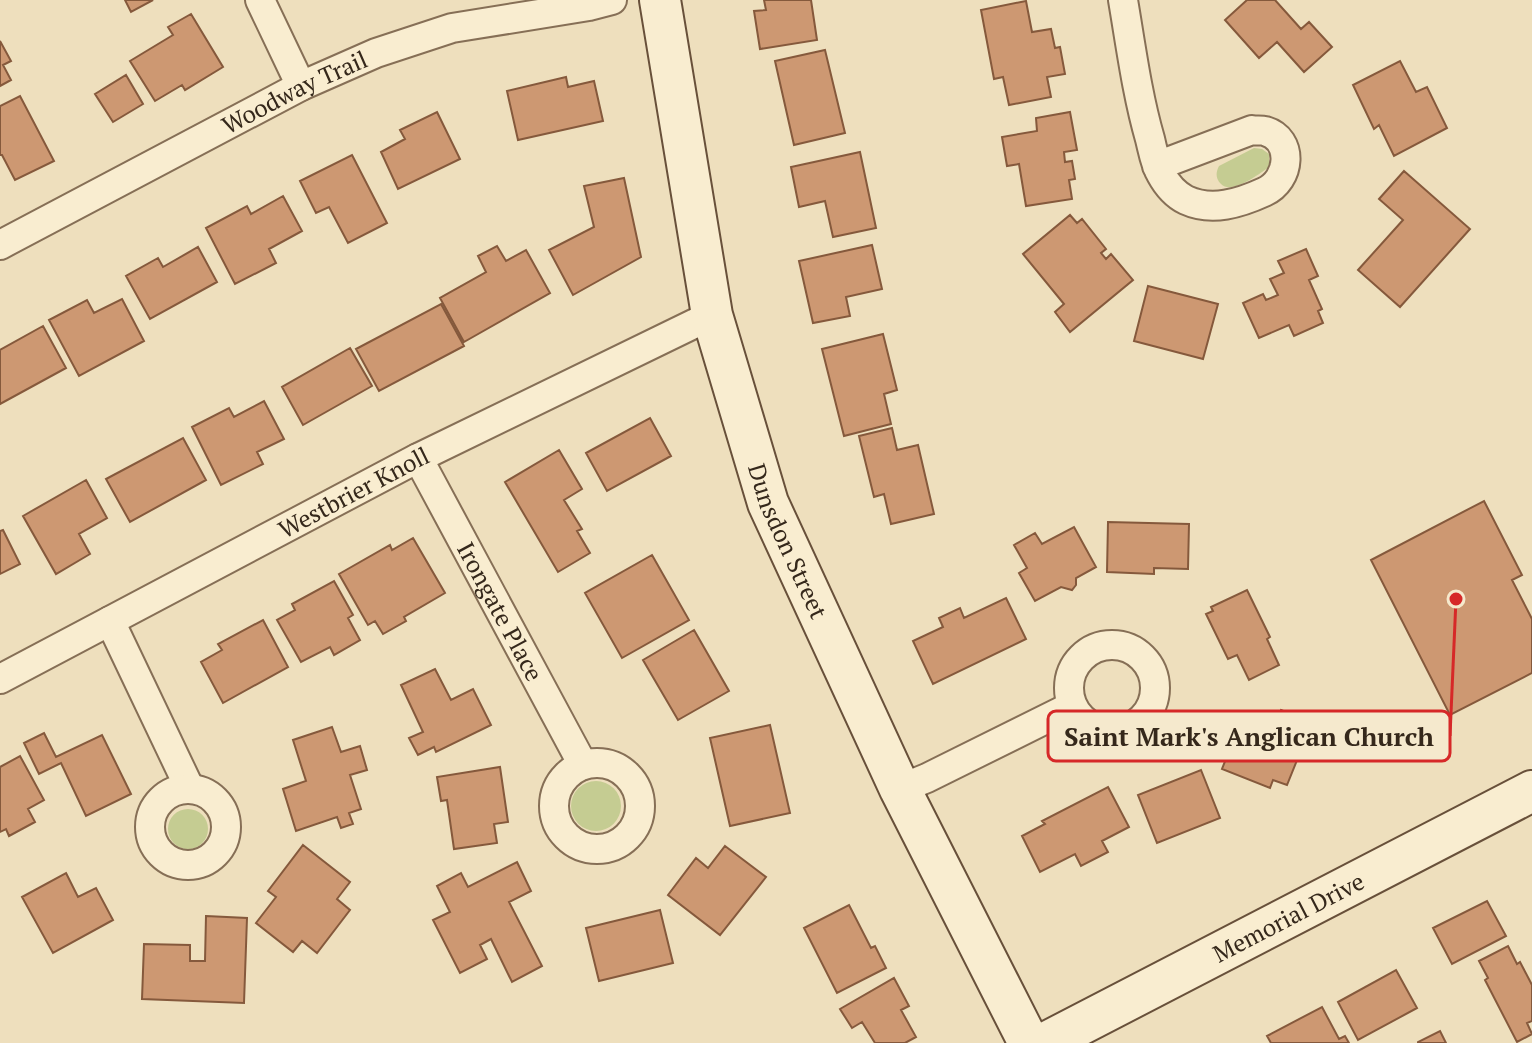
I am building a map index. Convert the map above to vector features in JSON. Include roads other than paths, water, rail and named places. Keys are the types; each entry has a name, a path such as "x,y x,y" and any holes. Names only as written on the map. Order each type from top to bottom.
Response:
{"main road":[{"name":"Dunsdon Street","path":"660,0 712,315 768,503 900,789 1029,1043"},
{"name":"Memorial Drive","path":"1045,1043 1530,798"}],"street":[{"path":"260,0 301,86"},
{"name":"Woodway Trail","path":"0,245 301,86 376,53 452,28 612,0"},
{"path":"1123,0 1141,104 1157,166"},
{"name":"Westbrier Knoll","path":"0,679 418,458 712,315"},
{"name":"Irongate Place","path":"418,458 583,765"},
{"path":"110,621 190,789"},
{"path":"900,789 1072,706"}],"place":[{"name":"Saint Mark's Anglican Church","path":"1456,599"}]}
